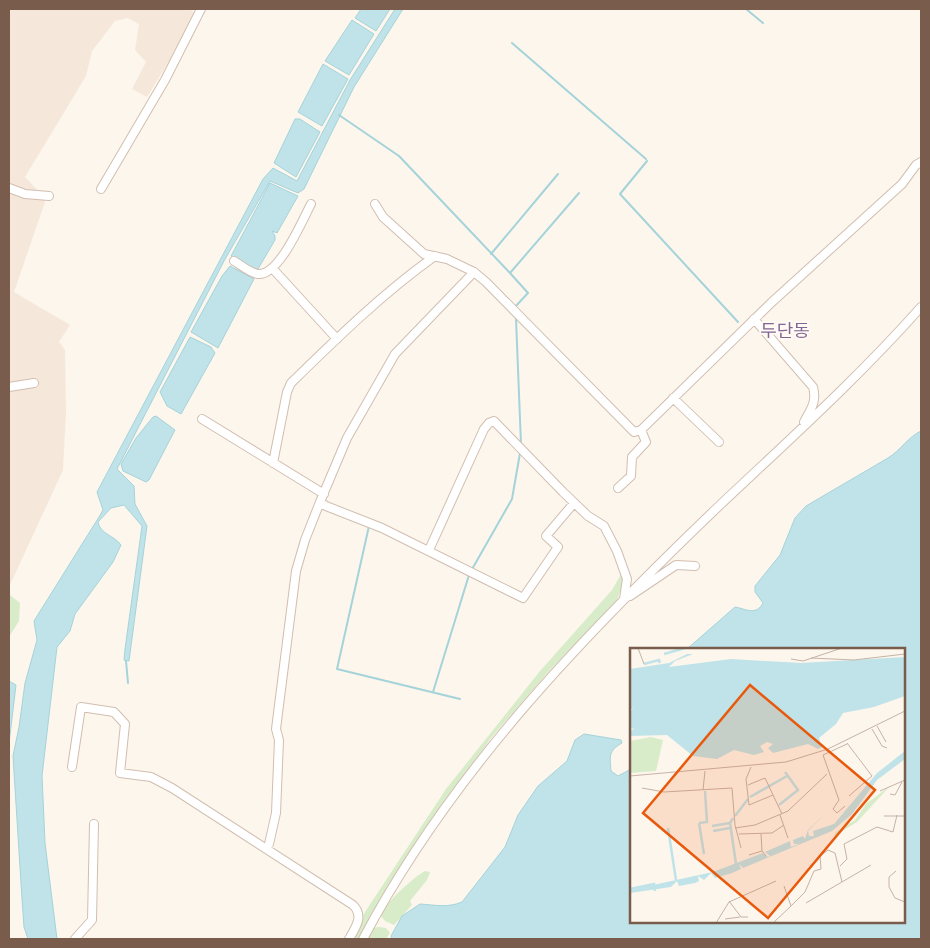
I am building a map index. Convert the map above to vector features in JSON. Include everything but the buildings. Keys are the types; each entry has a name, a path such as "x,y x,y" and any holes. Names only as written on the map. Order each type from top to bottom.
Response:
{"street":[{"path":"101,189 165,80 201,9"},
{"path":"375,204 393,227 424,254 447,259 474,272 486,282 634,432 642,430 754,319 896,190 912,173 916,165 921,162"},
{"path":"9,188 26,194 49,196"},
{"path":"234,261 256,274 273,269 282,258 311,204"},
{"path":"273,463 287,392 291,383 337,338 415,270 435,256"},
{"path":"273,269 337,338"},
{"path":"269,844 276,814 279,740 276,729 296,571 305,540 347,438 395,354 474,272"},
{"path":"363,939 429,832 493,743 559,666 624,599 886,346 921,307"},
{"path":"754,319 813,388 816,395 814,406 804,421 804,426"},
{"path":"9,387 34,383"},
{"path":"673,398 720,442"},
{"path":"202,419 324,494"},
{"path":"429,550 484,429 491,421 496,423 574,503 604,526 627,579 624,599"},
{"path":"618,488 631,476 632,457 646,442 642,430"},
{"path":"320,502 429,550 523,598 558,547 546,536 574,503"},
{"path":"624,599 639,591 676,565 695,566"},
{"path":"72,767 81,707 114,712 125,724 120,773 150,777 172,788 353,905 360,918 349,939"},
{"path":"74,939 92,920 91,872 94,824"}],"shaded area":[{"path":"9,9 189,9 198,14 147,97 132,89 146,62 135,50 139,24 128,18 115,21 92,51 86,76 25,177 46,199 14,292 70,325 59,342 65,350 66,413 63,470 9,587"}],"green space":[{"path":"623,571 624,580 617,600 549,671 491,738 413,850 361,939 352,939 365,912 446,789 540,671 612,590"},
{"path":"10,595 20,603 19,621 9,637"},
{"path":"425,871 430,872 427,880 410,901 412,905 394,925 385,921 380,915 389,903"},
{"path":"373,928 386,928 390,933 386,939 368,939"}],"water":[{"path":"361,9 390,9 376,31 355,18"},
{"path":"395,9 403,9 354,87 304,189 298,193 270,181 224,261 117,469 134,486 135,504 147,526 129,661 124,660 125,649 142,526 124,505 111,508 98,522 105,532 121,545 113,562 75,614 70,631 57,647 42,776 45,843 57,939 28,939 24,927 13,756 25,683 37,640 34,621 103,510 97,492 263,179 273,168 297,181 350,80"},
{"path":"352,20 374,34 349,75 325,61"},
{"path":"323,64 348,79 322,126 298,112"},
{"path":"295,119 300,119 320,132 296,177 274,163"},
{"path":"270,183 298,196 277,233 272,231 275,240 258,269 254,269 231,256"},
{"path":"230,266 254,279 218,348 191,332 222,276"},
{"path":"190,337 211,347 215,353 181,414 167,406 160,392"},
{"path":"156,416 175,430 149,480 146,482 123,471 121,464 136,438 153,417"},
{"path":"921,431 921,939 392,939 391,936 402,916 420,904 447,906 462,902 505,847 518,815 538,786 567,761 575,740 584,734 621,740 622,743 611,754 611,771 618,776 630,770 630,923 905,923 905,648 688,648 735,607 754,611 760,607 763,603 755,592 755,586 780,555 795,518 806,506 888,458"},
{"path":"9,681 16,685 9,743"}],"waterway":[{"path":"746,9 763,23"},
{"path":"512,43 646,159"},
{"path":"339,115 399,156 510,273 528,293 514,308"},
{"path":"647,161 620,194 738,322"},
{"path":"491,254 558,174"},
{"path":"510,273 579,193"},
{"path":"516,319 521,444"},
{"path":"471,571 512,499 520,453"},
{"path":"369,526 337,669 460,699"},
{"path":"433,692 469,575"},
{"path":"126,661 128,683"}],"district":[{"name":"두단동","path":"785,330"}]}
